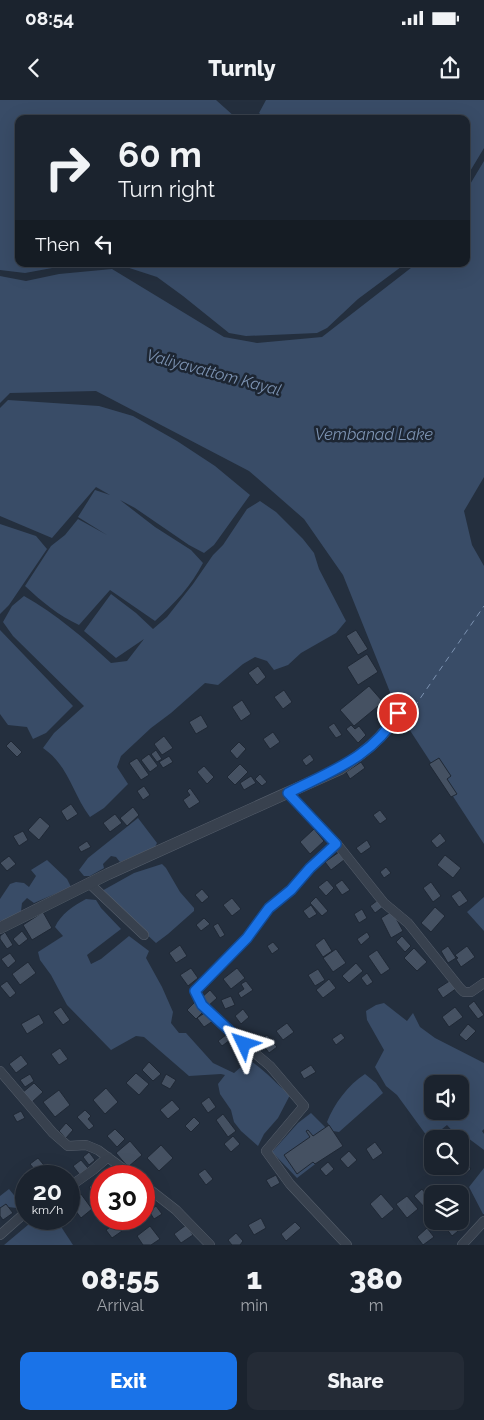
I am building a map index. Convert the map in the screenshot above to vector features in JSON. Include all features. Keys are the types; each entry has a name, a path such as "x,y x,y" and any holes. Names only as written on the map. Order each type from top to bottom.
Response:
{"street":[{"path":"0,928 255,806 340,769 360,756 385,733 398,713"},
{"path":"288,793 336,844 384,902 408,923 464,992 471,992 484,984"},
{"path":"336,844 310,868 291,890 269,908 247,938 195,991 202,1005 230,1034 270,1066 304,1106 266,1151 290,1184 347,1245"},
{"path":"90,884 144,935"},
{"path":"0,1070 53,1133 68,1146 86,1145 98,1150 119,1165"},
{"path":"80,1179 108,1157"},
{"path":"155,1194 176,1210 210,1245"},
{"path":"462,1245 484,1221"},
{"path":"0,1235 15,1222"}],"water":[{"path":"0,100 216,100 233,115 15,115 15,267 58,267 25,273 0,270"},
{"path":"266,100 484,100 484,148 470,171 470,115 261,115 259,113"},
{"name":"Vembanad Lake","path":"484,161 484,477 464,511 472,545 484,566 484,844 398,712 343,575 304,519 249,471 96,391 10,393 0,403 0,276 26,281 59,274 112,269 224,337 257,343 322,337 412,267 470,267 470,184"},
{"path":"126,267 401,267 358,299 327,328 317,333 246,336 229,333 157,277"},
{"path":"8,400 99,406 133,416 177,441 215,466 250,495 214,545 204,553 120,500 155,527 191,550 203,563 182,594 155,621 110,590 79,625 50,608 25,586 51,546 65,535 78,519 107,535 78,517 95,490 110,495 96,487 52,538 0,516 0,408"},
{"path":"260,501 276,512 314,553 319,569 346,621 336,633 301,653 288,665 274,670 267,661 255,657 243,664 218,685 205,683 121,756 117,767 128,784 104,808 90,817 65,771 52,755 43,748 54,733 84,706 13,636 3,622 12,606 24,596 69,627 111,663 127,661 144,639 116,658 84,631 111,594 153,629 167,617 193,584 213,555 223,545 247,509"},
{"path":"0,524 36,536 47,549 9,605 0,614"},
{"path":"0,630 73,706 46,733 33,739 27,727 8,725 0,714"},
{"path":"138,818 157,843 155,847 120,862 116,857 111,856 103,864 104,868 90,876 84,876 79,870 88,858"},
{"path":"47,860 67,879 71,887 34,903 27,898 22,903 21,911 11,918 0,921 0,899 10,884 16,882 24,883 29,887 36,876 31,870"},
{"path":"162,864 180,892 194,908 194,911 156,943 100,892 134,873"},
{"path":"484,897 484,931 467,912"},
{"path":"86,899 96,900 121,929 87,955 91,964 101,959 129,936 149,951 146,958 173,1012 171,1023 179,1033 186,1033 213,1063 234,1073 249,1060 290,1095 278,1118 264,1134 258,1146 234,1122 231,1110 220,1094 218,1084 225,1075 189,1076 144,1037 136,1036 111,1050 67,1005 51,975 40,960 38,952 63,936 55,927 58,922 68,911"},
{"path":"384,1003 407,1021 413,1013 420,1027 435,1038 484,1063 484,1129 482,1131 484,1134 484,1150 469,1139 469,1130 452,1130 447,1125 441,1130 424,1130 424,1132 397,1095 386,1086 375,1067 384,1050 367,1020 366,1011"},
{"path":"365,1074 376,1083 383,1093 339,1132 333,1131 327,1122 334,1108 347,1089"},
{"path":"311,1113 339,1141 327,1155 297,1178 272,1152 298,1123"},
{"path":"484,1168 484,1214 483,1214 469,1187"},
{"path":"9,1189 15,1196 15,1208 8,1207 0,1210 0,1196"},
{"path":"22,1230 63,1230 73,1245 4,1245"}],"building":[{"path":"356,630 368,649 358,655 346,636"},
{"path":"367,654 378,672 358,685 347,667"},
{"path":"258,666 266,677 257,685 248,673"},
{"path":"369,686 383,702 354,726 340,710"},
{"path":"284,690 292,702 283,709 274,697"},
{"path":"242,700 251,714 241,721 232,707"},
{"path":"201,715 208,727 196,734 189,722"},
{"path":"334,723 342,735 336,738 328,727"},
{"path":"351,725 355,729 359,726 366,735 358,743 346,729"},
{"path":"273,732 280,742 270,749 263,739"},
{"path":"164,736 173,748 162,755 154,744"},
{"path":"11,741 22,752 17,757 6,746"},
{"path":"239,742 246,749 237,759 230,751"},
{"path":"156,750 162,759 157,762 151,754"},
{"path":"149,754 158,766 150,772 141,760"},
{"path":"310,754 314,760 306,766 302,760"},
{"path":"169,756 173,762 163,768 159,762"},
{"path":"137,758 149,775 141,780 129,763"},
{"path":"439,758 451,776 447,779 457,794 451,797 429,764"},
{"path":"361,762 365,768 350,779 346,772"},
{"path":"240,764 248,772 235,785 227,777"},
{"path":"204,766 214,777 207,784 197,772"},
{"path":"260,774 267,782 262,786 255,779"},
{"path":"251,776 256,783 244,790 240,783"},
{"path":"144,786 150,795 143,800 137,791"},
{"path":"190,788 200,802 189,809 183,800 190,795 187,791"},
{"path":"71,804 78,814 67,821 61,811"},
{"path":"133,807 139,815 127,826 120,818"},
{"path":"380,810 387,819 380,824 373,815"},
{"path":"115,814 122,823 110,832 103,823"},
{"path":"40,817 50,826 39,840 28,830"},
{"path":"314,829 324,841 310,854 300,842"},
{"path":"23,831 28,840 19,846 13,836"},
{"path":"440,833 446,841 437,848 431,841"},
{"path":"367,840 371,847 361,854 356,848"},
{"path":"87,841 91,847 81,852 78,847"},
{"path":"339,852 344,860 331,870 325,862"},
{"path":"445,855 461,868 453,878 437,865"},
{"path":"9,856 16,864 7,871 0,863"},
{"path":"386,867 391,873 384,878 380,872"},
{"path":"327,880 334,888 326,896 318,887"},
{"path":"342,880 350,890 342,895 335,885"},
{"path":"431,882 441,896 433,902 423,888"},
{"path":"202,889 209,897 202,903 195,895"},
{"path":"460,890 468,901 459,907 451,896"},
{"path":"316,897 328,911 322,916 310,903"},
{"path":"232,898 241,909 232,916 223,905"},
{"path":"378,900 383,907 375,913 370,906"},
{"path":"311,905 317,914 309,919 303,911"},
{"path":"435,907 445,916 431,932 421,923"},
{"path":"362,909 367,918 359,923 354,914"},
{"path":"392,911 403,931 391,938 381,918"},
{"path":"43,912 52,928 32,940 23,925"},
{"path":"204,918 210,924 201,931 196,925"},
{"path":"218,923 225,935 220,938 213,926"},
{"path":"22,931 28,939 19,946 13,939"},
{"path":"5,932 13,945 7,949 0,939 0,936"},
{"path":"367,932 370,937 361,945 357,939"},
{"path":"402,936 411,946 405,952 396,942"},
{"path":"324,938 332,951 323,957 315,945"},
{"path":"273,942 279,949 272,954 267,946"},
{"path":"180,945 187,956 176,963 169,953"},
{"path":"448,946 456,958 448,963 441,951"},
{"path":"467,946 475,957 461,967 455,955"},
{"path":"414,948 427,962 417,971 404,958"},
{"path":"336,949 346,963 333,972 323,958"},
{"path":"377,950 390,969 381,975 368,956"},
{"path":"10,953 16,961 8,968 1,959"},
{"path":"28,962 36,973 20,985 12,974"},
{"path":"356,963 363,971 349,983 342,976"},
{"path":"191,968 198,978 188,986 180,975"},
{"path":"237,968 245,978 231,989 223,979"},
{"path":"318,969 325,980 315,986 308,975"},
{"path":"367,973 373,982 367,986 361,978"},
{"path":"329,979 336,988 323,998 316,990"},
{"path":"451,980 457,988 443,998 437,989"},
{"path":"7,981 16,993 10,998 0,986"},
{"path":"246,981 253,990 241,998 238,993 244,989 241,984"},
{"path":"210,990 217,998 207,1007 200,999"},
{"path":"231,996 235,1005 225,1009 221,1000"},
{"path":"474,1001 484,1015 478,1019 468,1006"},
{"path":"195,1002 204,1011 196,1019 187,1010"},
{"path":"61,1007 70,1020 63,1025 53,1012"},
{"path":"455,1007 463,1017 449,1027 442,1017"},
{"path":"243,1009 249,1017 241,1024 235,1016"},
{"path":"206,1012 213,1021 204,1027 197,1018"},
{"path":"39,1014 44,1023 27,1034 21,1024"},
{"path":"287,1023 294,1032 283,1040 276,1031"},
{"path":"468,1024 476,1031 466,1041 459,1035"},
{"path":"341,1033 345,1038 336,1045 332,1039"},
{"path":"226,1035 230,1040 222,1046 218,1041"},
{"path":"267,1035 277,1047 269,1053 260,1040"},
{"path":"60,1048 68,1059 59,1065 51,1054"},
{"path":"21,1055 28,1064 16,1073 9,1064"},
{"path":"149,1062 161,1074 153,1081 142,1070"},
{"path":"311,1065 316,1072 304,1079 300,1072"},
{"path":"136,1073 149,1084 139,1095 126,1083"},
{"path":"30,1074 34,1081 25,1087 20,1080"},
{"path":"166,1074 176,1080 170,1089 161,1084"},
{"path":"34,1083 43,1092 31,1103 22,1093"},
{"path":"106,1088 118,1102 105,1114 93,1100"},
{"path":"59,1090 70,1105 55,1117 43,1102"},
{"path":"209,1097 216,1107 208,1113 201,1103"},
{"path":"172,1100 180,1109 168,1119 160,1110"},
{"path":"85,1110 91,1116 88,1119 94,1126 89,1130 77,1117"},
{"path":"21,1111 25,1118 17,1122 13,1115"},
{"path":"223,1114 236,1131 228,1137 216,1120"},
{"path":"194,1117 200,1123 191,1132 185,1126"},
{"path":"66,1123 73,1130 66,1138 59,1131"},
{"path":"329,1125 343,1146 315,1164 313,1162 297,1174 284,1155 310,1137 306,1131 308,1130 313,1136"},
{"path":"115,1129 125,1139 117,1147 107,1136"},
{"path":"233,1136 240,1144 231,1152 224,1144"},
{"path":"130,1141 142,1155 130,1165 126,1165 116,1153"},
{"path":"375,1142 383,1153 373,1160 366,1149"},
{"path":"161,1145 173,1158 159,1171 147,1158"},
{"path":"349,1151 357,1160 348,1168 340,1159"},
{"path":"89,1152 95,1160 89,1165 83,1157"},
{"path":"38,1158 44,1165 31,1165"},
{"path":"81,1160 88,1168 80,1175 80,1165 74,1165"},
{"path":"328,1162 334,1169 326,1176 320,1169"},
{"path":"205,1169 213,1179 206,1185 198,1174"},
{"path":"276,1175 280,1183 271,1188 266,1180"},
{"path":"422,1189 424,1192 424,1207 414,1196"},
{"path":"381,1194 394,1209 382,1219 370,1204"},
{"path":"80,1195 90,1206 90,1211 81,1218 80,1217"},
{"path":"407,1196 418,1209 407,1218 396,1204"},
{"path":"6,1204 13,1213 3,1220 0,1216 0,1208"},
{"path":"155,1207 162,1214 155,1218"},
{"path":"261,1218 266,1228 254,1235 248,1225"},
{"path":"295,1222 301,1228 286,1241 281,1234"},
{"path":"186,1225 193,1235 181,1243 174,1234"},
{"path":"106,1230 121,1230 122,1231 112,1238"},
{"path":"145,1230 153,1230 160,1239 151,1245 143,1245 137,1236"},
{"path":"425,1230 429,1230 434,1237 423,1245 417,1237"},
{"path":"448,1230 459,1230 452,1236"},
{"path":"236,1233 243,1241 240,1245 232,1245 228,1240"}],"ferry route":[{"path":"408,716 484,606"}],"route":[{"path":"244,1044 230,1034 202,1005 195,991 247,938 269,908 291,890 310,868 336,844 288,793 340,769 360,756 390,727 398,713"}],"water label":[{"name":"Valiyavattom Kayal","path":"214,372"}]}
